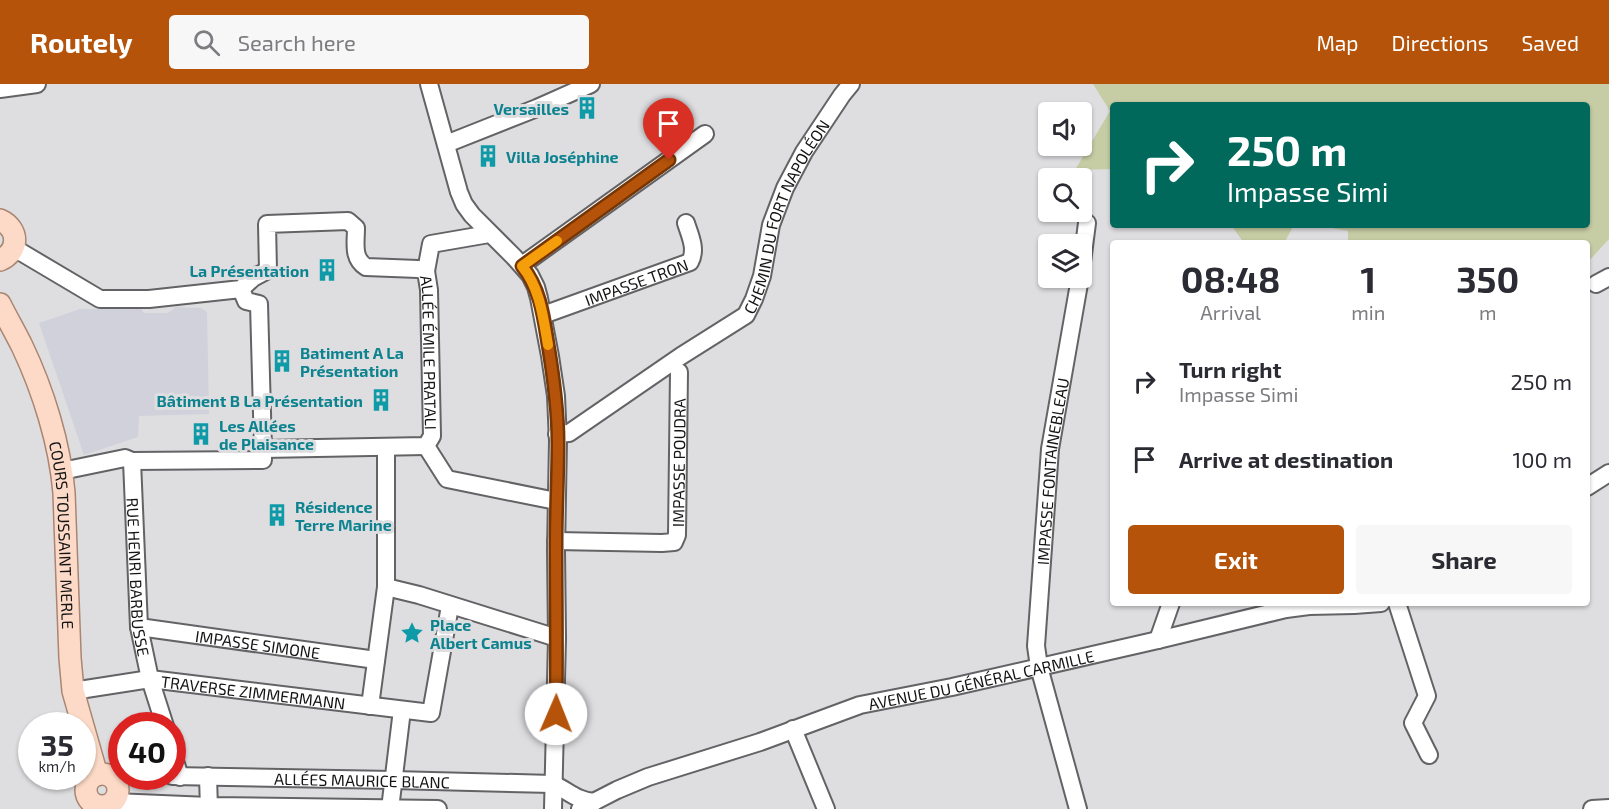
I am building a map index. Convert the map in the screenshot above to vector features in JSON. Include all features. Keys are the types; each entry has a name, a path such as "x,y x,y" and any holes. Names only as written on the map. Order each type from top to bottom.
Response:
{"main road":[{"path":"0,220 11,227 14,234 15,241 7,254"},
{"name":"COURS TOUSSAINT MERLE","path":"0,304 38,385 57,447 62,471 73,691 108,775"},
{"path":"108,775 89,782 86,792 93,803 98,806 108,806"}],"street":[{"path":"0,89 37,84"},
{"path":"429,84 464,204 489,234 530,275 536,287 543,315 556,396 557,434 556,732 553,809"},
{"path":"446,144 591,84"},
{"name":"CHEMIN DU FORT NAPOLÉON","path":"557,434 569,433 681,356 746,315 762,276 771,225 785,189 804,152 851,84"},
{"path":"522,266 705,134"},
{"name":"ALLÉE ÉMILE PRATALI","path":"7,254 100,299 143,299 241,289 268,270 267,224 348,220 356,228 356,254 360,263 366,267 426,271 429,290 432,436 426,446 263,449"},
{"path":"1086,234 1088,223"},
{"name":"IMPASSE TRON","path":"543,315 690,262 694,248 686,224"},
{"path":"426,271 431,244 489,234"},
{"name":"IMPASSE FONTAINEBLEAU","path":"1078,288 1050,449 1036,646 1039,667 1078,809"},
{"path":"62,471 125,458 132,461 263,460 259,304 246,301 241,289"},
{"name":"IMPASSE POUDRA","path":"556,541 674,542 677,535 679,372"},
{"path":"426,446 447,479 556,501"},
{"path":"370,706 386,587 386,447"},
{"name":"RUE HENRI BARBUSSE","path":"132,461 140,627 150,679 161,712"},
{"path":"1590,485 1609,473"},
{"path":"386,587 557,638"},
{"name":"TRAVERSE ZIMMERMANN","path":"73,691 150,679 431,713 450,606"},
{"path":"1158,640 1170,606"},
{"name":"AVENUE DU GÉNÉRAL CARMILLE","path":"553,784 587,806 616,790 648,777 760,742 860,705 952,687 1300,606"},
{"path":"1398,606 1427,696 1413,723 1429,754"},
{"name":"IMPASSE SIMONE","path":"140,627 376,660"},
{"path":"390,808 402,710"},
{"path":"793,729 826,809"},
{"name":"ALLÉES MAURICE BLANC","path":"186,776 553,784"},
{"path":"208,776 209,807"},
{"name":"ALLÉES MAURICE BLANC","path":"108,806 438,809"},
{"path":"1592,809 1609,808"}],"shaded area":[{"path":"176,307 201,308 207,312 209,414 139,416 138,437 84,455 39,323 80,309 141,309 144,313 168,313"}],"green space":[{"path":"1093,84 1609,84 1609,239 1590,260 1590,240 1348,240 1348,231 1332,228 1590,228 1590,102 1110,102 1110,111"},
{"path":"1110,111 1110,169 1076,168 1083,156 1092,156 1092,141"},
{"path":"1233,228 1292,228 1286,240 1242,240"}],"slow traffic":[{"path":"548,345 536,287 522,266 557,241"}],"place":[{"name":"Versailles","path":"587,108"},
{"name":"Villa Joséphine","path":"488,156"},
{"name":"La Présentation","path":"327,270"},
{"name":"Batiment A La Présentation","path":"282,361"},
{"name":"Bâtiment B La Présentation","path":"381,400"},
{"name":"Les Allées de Plaisance","path":"201,434"},
{"name":"Résidence Terre Marine","path":"277,515"},
{"name":"Place Albert Camus","path":"412,633"}],"route":[{"path":"556,714 558,441 556,396 539,298 530,275 522,266 669,160"}]}
